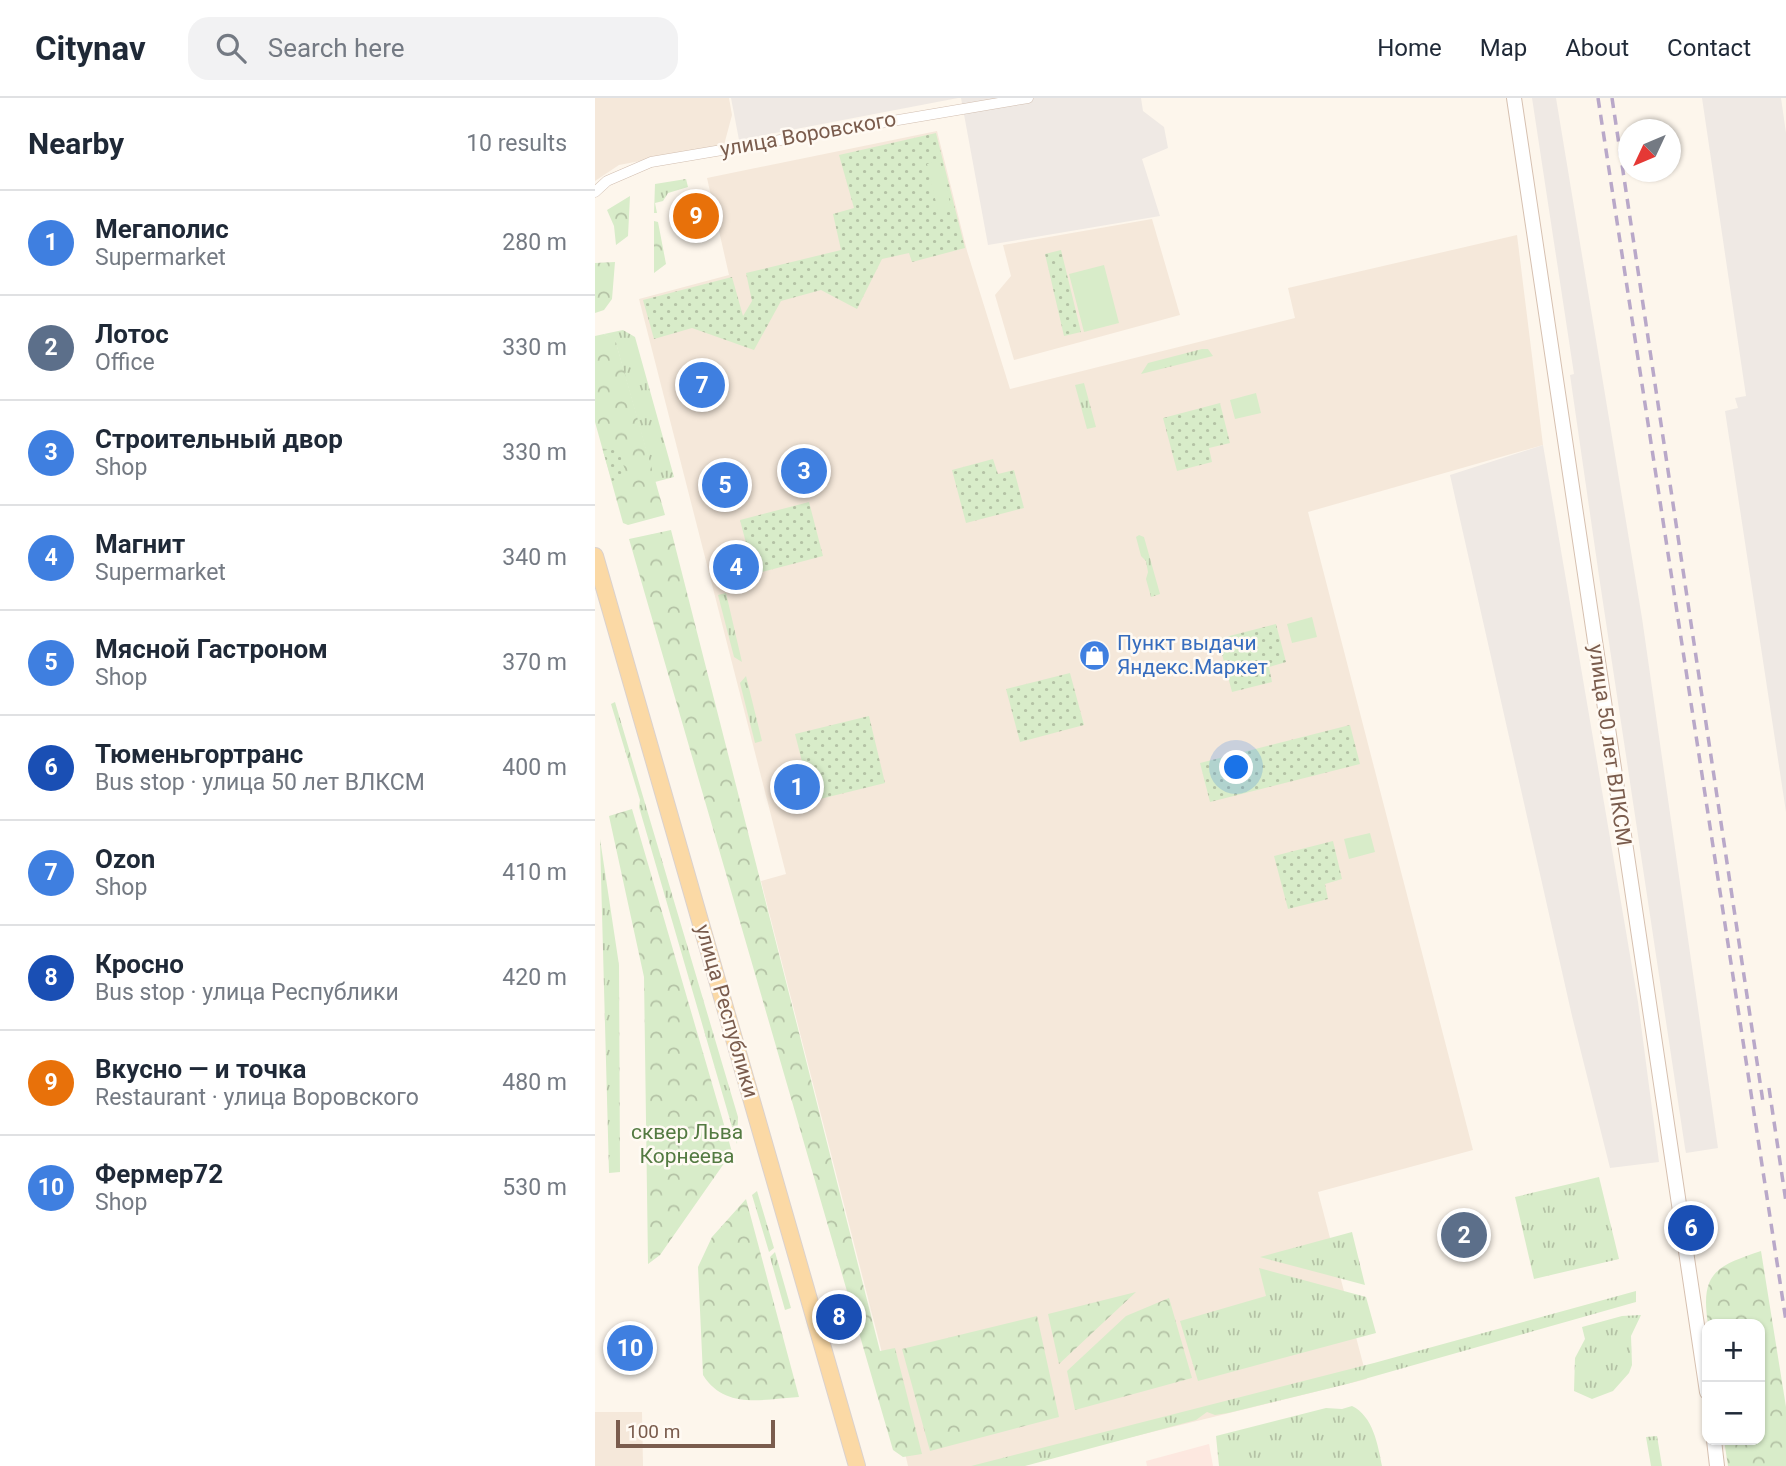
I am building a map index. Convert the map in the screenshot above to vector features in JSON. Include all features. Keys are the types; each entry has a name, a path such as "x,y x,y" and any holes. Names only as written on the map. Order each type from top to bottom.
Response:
{"main road":[{"name":"улица Республики","path":"595,556 857,1466"}],"street":[{"name":"улица Воровского","path":"595,192 607,181 651,162 1028,98"},
{"name":"улица 50 лет ВЛКСМ","path":"1514,98 1706,1382"},
{"path":"1715,1445 1717,1466"}],"shaded area":[{"path":"595,98 729,98 732,115 724,145 619,165 595,181"},
{"path":"731,98 958,98 739,140"},
{"path":"961,98 1141,98 1143,111 1164,127 1168,148 1142,159 1160,216 988,245"},
{"path":"1532,98 1556,98 1642,618 1718,1148 1686,1153 1685,1148 1599,576 1570,375 1574,374"},
{"path":"1702,98 1781,98 1786,133 1786,812 1725,411 1738,408 1735,398 1746,396"},
{"path":"937,131 967,251 1010,389 1295,318 1288,288 1517,235 1543,445 1308,512 1473,1150 1318,1192 1367,1379 1014,1466 908,1466 881,1349 761,881 786,874 639,299 729,275 707,178"},
{"path":"1152,219 1180,315 1014,360 995,295 1011,276 1003,245"},
{"path":"1543,445 1638,1002 1659,1162 1610,1168 1572,1016 1450,475"},
{"path":"595,1412 642,1412 643,1466 595,1466"},
{"path":"1209,1444 1213,1466 1147,1466 1146,1461"}],"green space":[{"path":"936,133 965,248 912,262 909,253 882,259 857,309 821,290 781,301 754,350 692,328 654,339 643,300 732,277 743,316 752,301 746,273 841,250 833,214 854,208 839,155"},
{"path":"940,161 951,207 938,211 927,164"},
{"path":"686,179 688,187 668,193 663,201 655,203 657,213 654,213 655,184"},
{"path":"630,196 628,236 616,245 614,226 607,210"},
{"path":"654,221 658,222 666,264 654,273"},
{"path":"1061,250 1081,332 1064,336 1045,254"},
{"path":"615,262 612,299 604,310 595,313 595,263"},
{"path":"1104,265 1119,323 1084,332 1069,274"},
{"path":"623,330 635,337 674,477 655,482 615,340 604,334"},
{"path":"604,334 615,339 665,515 628,525 623,523 595,422 595,336"},
{"path":"1208,349 1213,356 1141,374 1148,363"},
{"path":"1084,383 1096,427 1087,429 1075,385"},
{"path":"1256,393 1261,413 1235,419 1230,400"},
{"path":"1220,403 1230,443 1209,448 1212,462 1177,471 1163,418"},
{"path":"618,447 627,477 612,481 603,451"},
{"path":"993,459 998,474 1014,470 1024,508 966,523 952,470"},
{"path":"809,502 823,556 754,574 740,520"},
{"path":"671,530 880,1351 895,1348 922,1454 903,1457 893,1450 629,539"},
{"path":"1136,537 1144,537 1160,594 1151,597 1146,579 1146,561 1141,556"},
{"path":"726,593 742,662 734,657 718,595"},
{"path":"1312,617 1317,637 1292,643 1287,624"},
{"path":"1276,624 1286,662 1269,667 1272,682 1232,692 1218,639"},
{"path":"1070,673 1084,725 1020,742 1006,689"},
{"path":"746,676 762,741 755,743 740,683"},
{"path":"615,702 738,1117 737,1144 639,807 640,800 611,704"},
{"path":"869,716 885,783 812,801 795,734"},
{"path":"1350,725 1360,764 1210,802 1200,763"},
{"name":"сквер Льва Корнеева","path":"632,809 732,1152 660,1255 648,1264 644,977 609,816"},
{"path":"1370,833 1375,852 1349,859 1344,839"},
{"path":"600,839 619,965 620,1172 609,1173"},
{"path":"1333,841 1342,879 1325,884 1328,899 1288,909 1274,856"},
{"path":"1599,1177 1619,1259 1534,1279 1515,1197"},
{"path":"757,1191 774,1248 769,1252 752,1195"},
{"name":"сквер Льва Корнеева","path":"746,1199 799,1397 759,1400 734,1398 712,1386 703,1375 698,1267 712,1237"},
{"path":"1352,1232 1365,1285 1260,1257"},
{"path":"1761,1251 1786,1407 1786,1466 1728,1466 1725,1445 1765,1445 1765,1319 1707,1319 1709,1282 1722,1267"},
{"path":"775,1252 791,1308 785,1310 770,1257"},
{"path":"1259,1268 1366,1297 1376,1333 1198,1381 1180,1321 1266,1296"},
{"path":"1636,1291 1636,1302 1347,1384 1228,1413 1215,1415 1207,1412 1196,1420 1025,1466 971,1466 1374,1363"},
{"path":"1136,1292 1059,1364 1048,1314"},
{"path":"1169,1298 1192,1378 1075,1410 1067,1371 1126,1316"},
{"path":"1641,1315 1631,1336 1632,1365 1629,1373 1613,1391 1592,1399 1574,1391 1575,1358 1585,1339 1582,1327 1622,1316"},
{"path":"1037,1316 1059,1417 930,1451 902,1349"},
{"path":"1352,1406 1370,1424 1382,1466 1219,1466 1216,1436 1326,1408 1342,1409"},
{"path":"1657,1436 1662,1466 1651,1466 1646,1437"}],"railway":[{"path":"1598,98 1786,1321"},
{"path":"1612,98 1763,1102"},
{"path":"1769,1088 1786,1202"}],"place":[{"name":"Вкусно — и точка","path":"696,216"},
{"name":"Ozon","path":"702,385"},
{"name":"Строительный двор","path":"804,471"},
{"name":"Мясной Гастроном","path":"725,485"},
{"name":"Магнит","path":"736,567"},
{"name":"Пункт выдачи Яндекс.Маркет","path":"1094,655"},
{"name":"Мегаполис","path":"797,787"},
{"name":"Тюменьгортранс","path":"1691,1228"},
{"name":"Лотос","path":"1464,1235"},
{"name":"Кросно","path":"839,1317"},
{"name":"Фермер72","path":"630,1348"}]}
